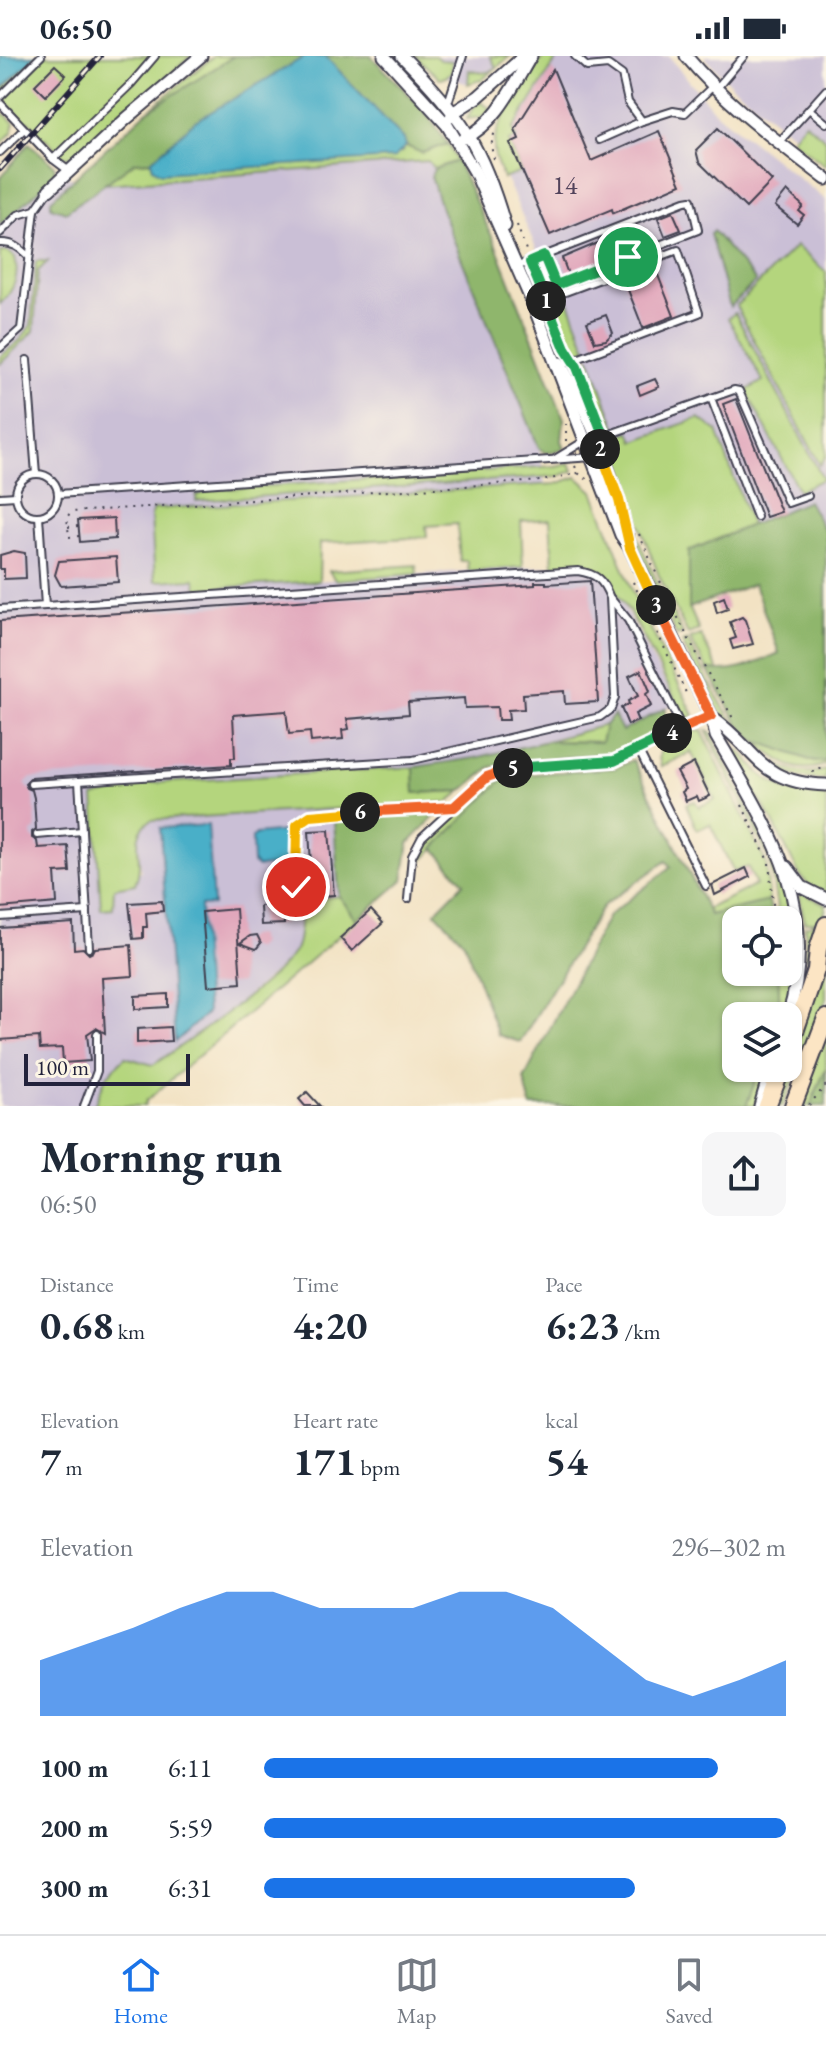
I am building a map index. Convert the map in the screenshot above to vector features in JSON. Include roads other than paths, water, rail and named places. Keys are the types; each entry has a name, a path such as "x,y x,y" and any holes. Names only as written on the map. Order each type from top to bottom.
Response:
{"main road":[{"path":"802,1011 816,970 818,949 826,925"},
{"path":"793,1106 826,1018"},
{"path":"767,1106 776,1082"}],"street":[{"path":"49,190 201,56"},
{"path":"384,56 443,120 457,141 521,262"},
{"path":"402,56 451,108 471,136 486,167 550,346 578,393 596,456 619,500 630,548 711,716 716,736 782,860 802,887 826,899"},
{"path":"443,120 451,108 478,97 524,56"},
{"path":"457,141 471,136 496,111 531,56"},
{"path":"686,56 714,88 826,179"},
{"path":"711,716 725,726 762,766 794,783 826,785"},
{"path":"782,860 796,903 800,949 792,1002"},
{"path":"760,1106 767,1082"}],"lane":[{"path":"0,97 41,56"},
{"path":"53,159 131,84 155,56"},
{"path":"451,108 463,56"},
{"path":"575,56 587,67 608,65 622,75 628,102 642,121"},
{"path":"599,140 673,111 685,113 744,56"},
{"path":"779,142 826,90"},
{"path":"0,103 23,130 69,171"},
{"path":"809,109 826,123"},
{"path":"0,152 23,130"},
{"path":"0,348 21,329 35,210 49,190"},
{"path":"521,262 691,200 698,230 559,284 555,283 544,256"},
{"path":"0,233 18,215 35,210"},
{"path":"0,243 8,242 29,257"},
{"path":"533,304 678,250 699,313 563,364"},
{"path":"27,360 36,474"},
{"path":"552,461 592,439 734,390 739,391 788,503 808,496"},
{"path":"711,398 757,517"},
{"path":"58,494 596,456"},
{"path":"36,474 51,479 58,494 53,508 39,516 23,510 16,496 22,480 36,474"},
{"path":"0,497 16,496"},
{"path":"39,516 45,606"},
{"path":"0,609 578,571 594,574 604,583 610,598 628,620 682,728"},
{"path":"31,784 413,760 600,717 611,709 615,697 610,598"},
{"path":"408,899 412,856 422,837 487,777 507,768 614,761 711,716"},
{"path":"639,751 706,886"},
{"path":"79,781 89,948"},
{"path":"296,887 297,825 310,816 454,807"},
{"path":"37,835 82,831"},
{"path":"0,917 87,911"},
{"path":"84,1106 97,1071 97,1034"}],"water":[{"path":"0,56 35,56 0,91"},
{"path":"306,56 326,57 404,139 406,146 394,158 161,173 153,168 151,161 194,122"},
{"path":"208,825 213,905 200,906 207,1013 175,1042 160,828"},
{"path":"285,831 287,860 282,865 258,867 253,863 252,838 256,834"}],"railway":[{"path":"0,169 100,56"}]}
